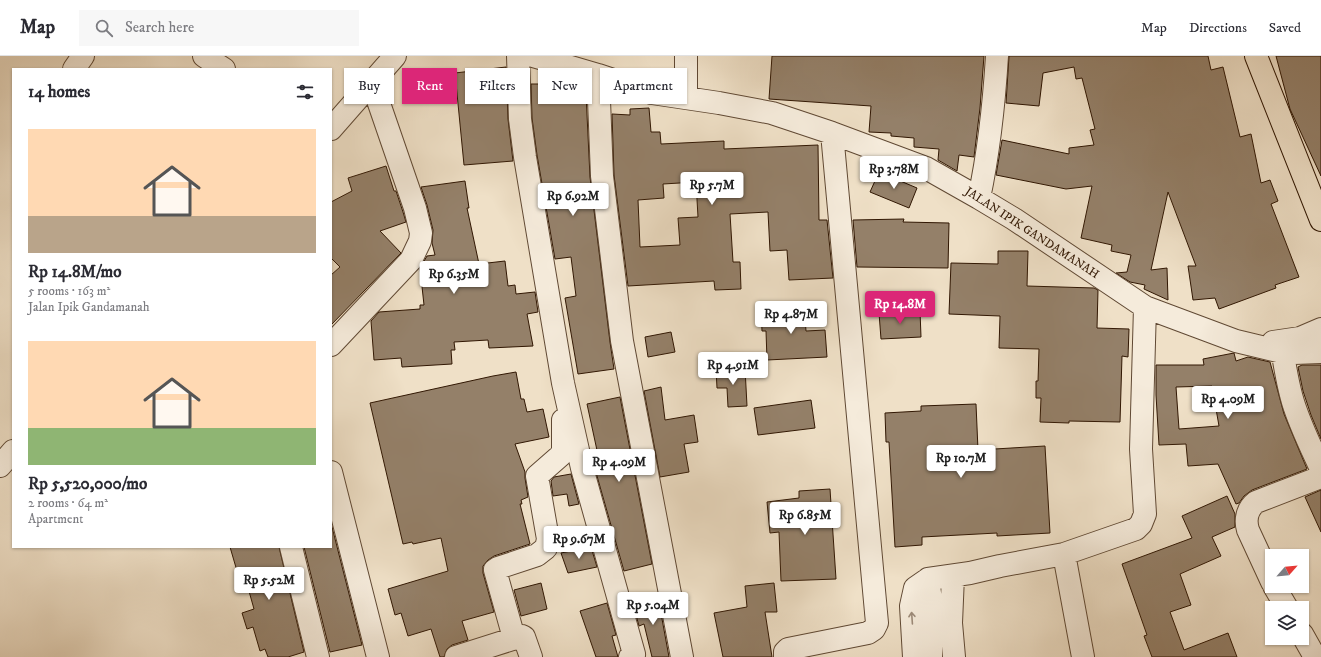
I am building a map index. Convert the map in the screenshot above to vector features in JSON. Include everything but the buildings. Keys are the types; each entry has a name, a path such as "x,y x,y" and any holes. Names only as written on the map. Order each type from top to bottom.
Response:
{"main road":[{"path":"1256,56 1321,220"}],"street":[{"path":"75,68 83,56"},
{"path":"388,68 395,56"},
{"path":"394,72 411,56"},
{"path":"518,56 520,119 525,157 563,383 582,468 634,654 630,657"},
{"name":"JALAN IPIK GANDAMANAH","path":"533,56 598,75"},
{"path":"686,56 686,68"},
{"path":"979,198 986,163 993,110 997,56"},
{"path":"598,75 602,176 622,341 682,657"},
{"name":"JALAN IPIK GANDAMANAH","path":"687,98 719,102 772,113 832,132 926,168 1014,219 1145,307 1250,345 1282,347 1294,353 1321,352"},
{"path":"332,127 358,104"},
{"path":"332,344 411,260 420,241 421,233 415,208 379,104"},
{"path":"785,657 785,652 788,649 868,632 874,629 877,623 832,132"},
{"path":"914,657 911,606 915,588 928,579 953,576 1064,554 1136,529 1141,524 1145,514 1141,449 1145,307"},
{"name":"JALAN IPIK GANDAMANAH","path":"1282,347 1321,329"},
{"path":"1282,347 1286,376 1293,402 1305,434 1321,468"},
{"path":"514,638 495,570 537,555 542,552 548,543 547,528 538,476 559,458 563,449 563,383"},
{"path":"0,466 12,452"},
{"path":"332,476 378,657"},
{"path":"1265,567 1248,530 1246,522 1251,506 1256,502 1321,477"},
{"path":"291,548 318,657"},
{"path":"1064,554 1083,657"},
{"path":"953,576 951,623 954,657"},
{"path":"928,579 931,600 932,657"},
{"path":"456,657 522,636 524,637 531,657"},
{"path":"1308,645 1315,657"}]}
